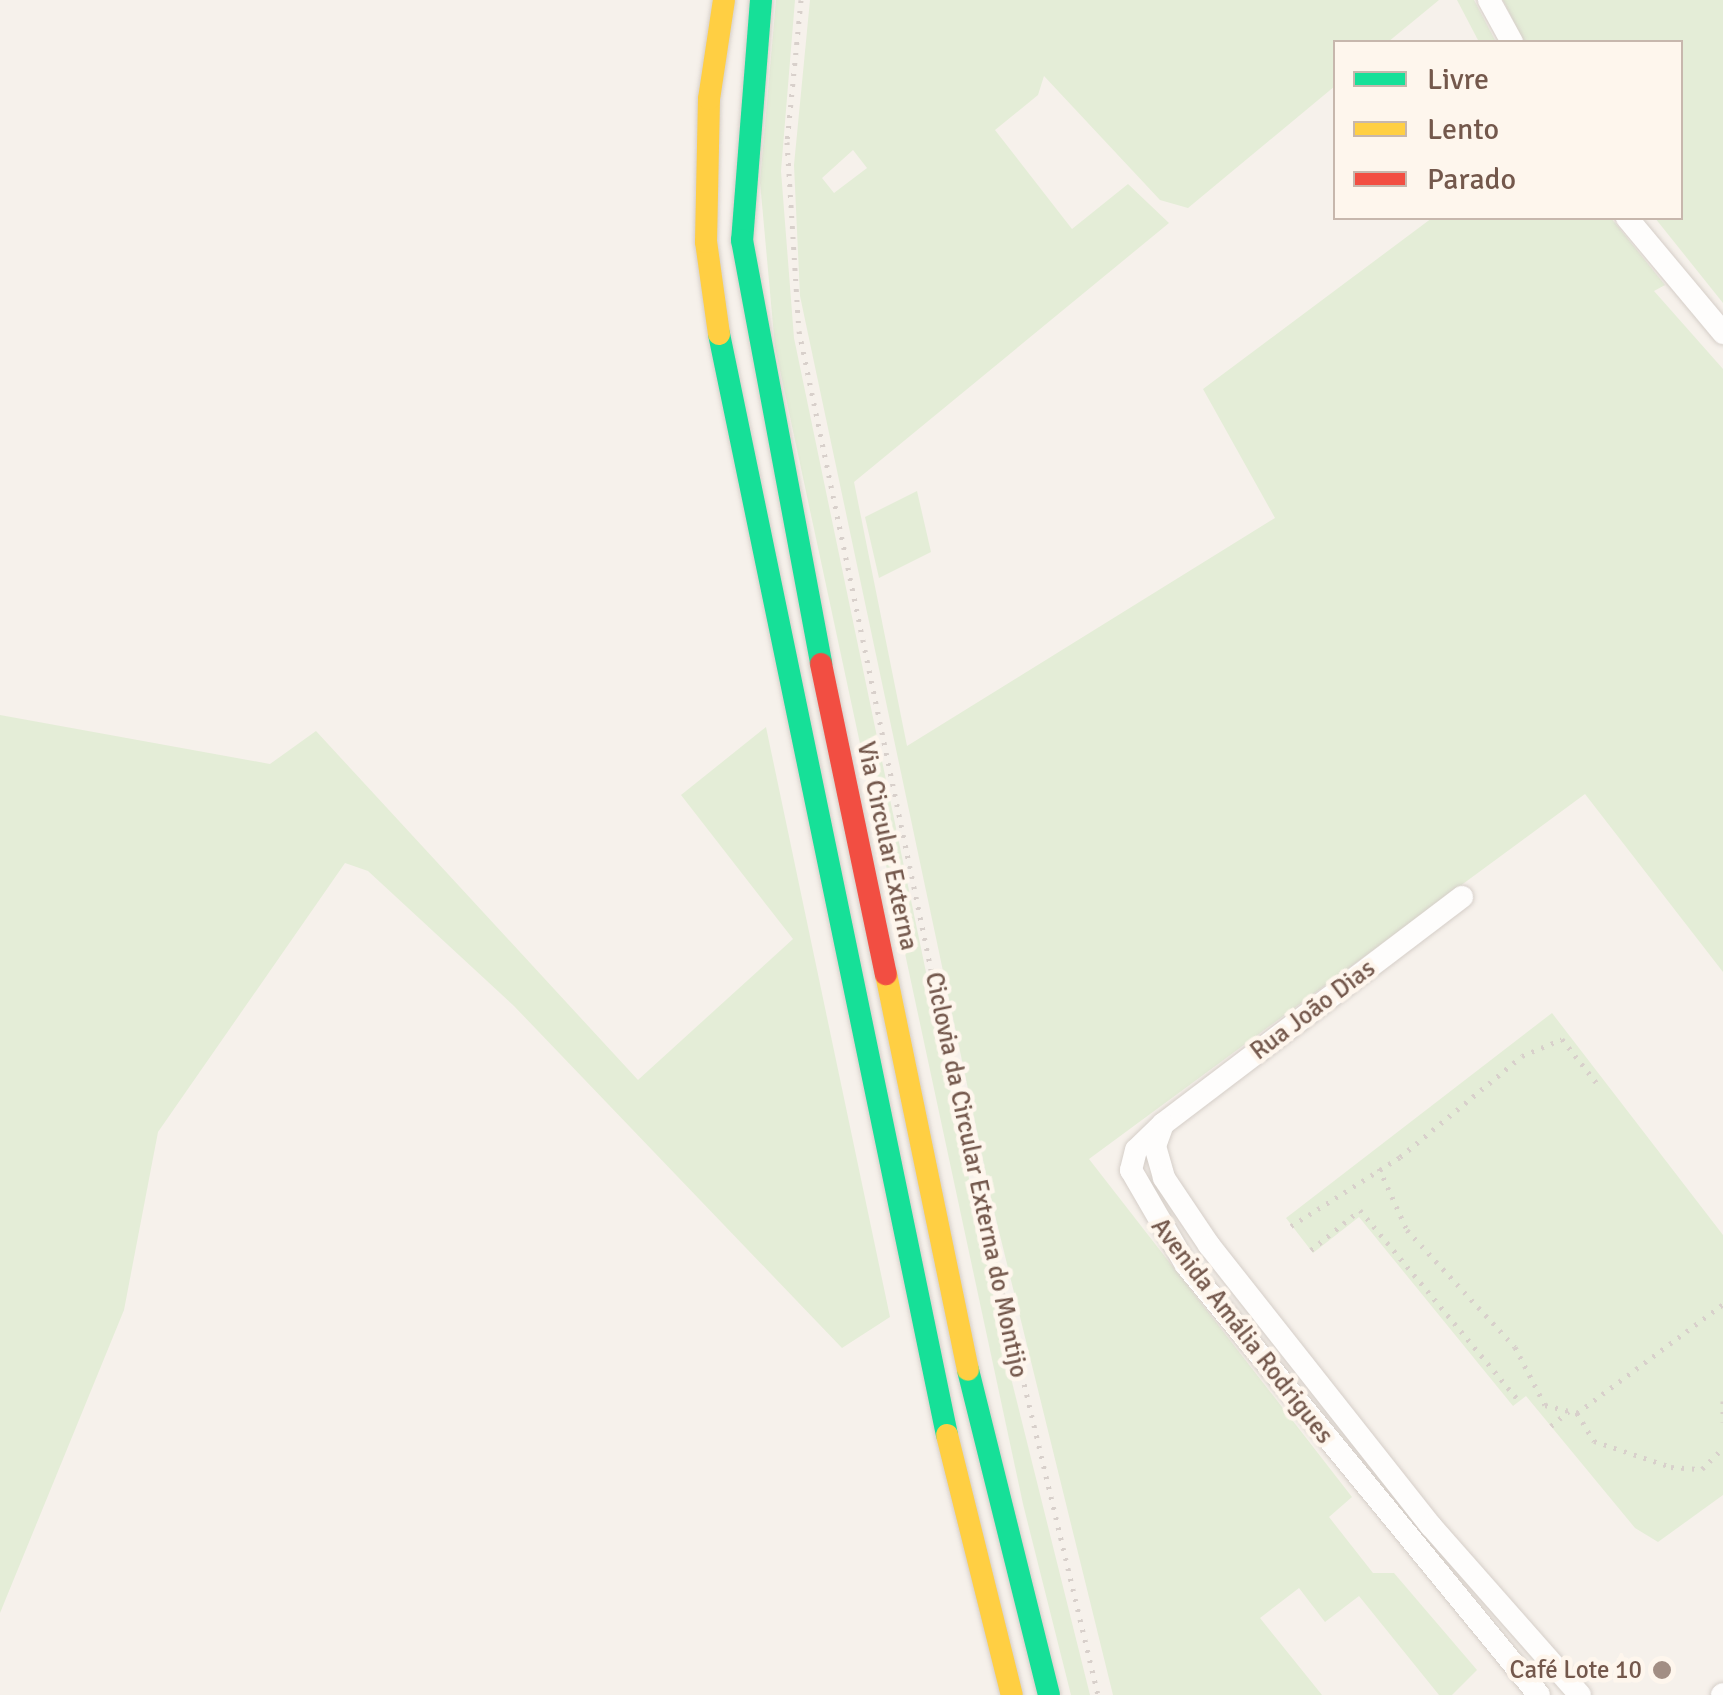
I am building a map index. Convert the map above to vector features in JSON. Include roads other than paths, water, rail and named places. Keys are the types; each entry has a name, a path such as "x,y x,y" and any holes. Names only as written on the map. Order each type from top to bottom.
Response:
{"main road":[{"path":"724,0 706,242 726,384 932,1374 1012,1695"},
{"name":"Via Circular Externa","path":"761,0 746,102 742,240 762,378 967,1366 1049,1695"}],"street":[{"path":"1489,0 1511,40"},
{"path":"1629,220 1723,333"},
{"name":"Rua João Dias","path":"1163,1124 1462,897"},
{"name":"Avenida Amália Rodrigues","path":"1163,1124 1155,1146 1175,1196 1431,1526 1580,1695"},
{"name":"Avenida Amália Rodrigues","path":"1163,1124 1136,1150 1138,1194 1410,1544 1540,1695"},
{"path":"1410,1544 1431,1526"}],"place":[{"name":"Café Lote 10","path":"1662,1670"}]}
